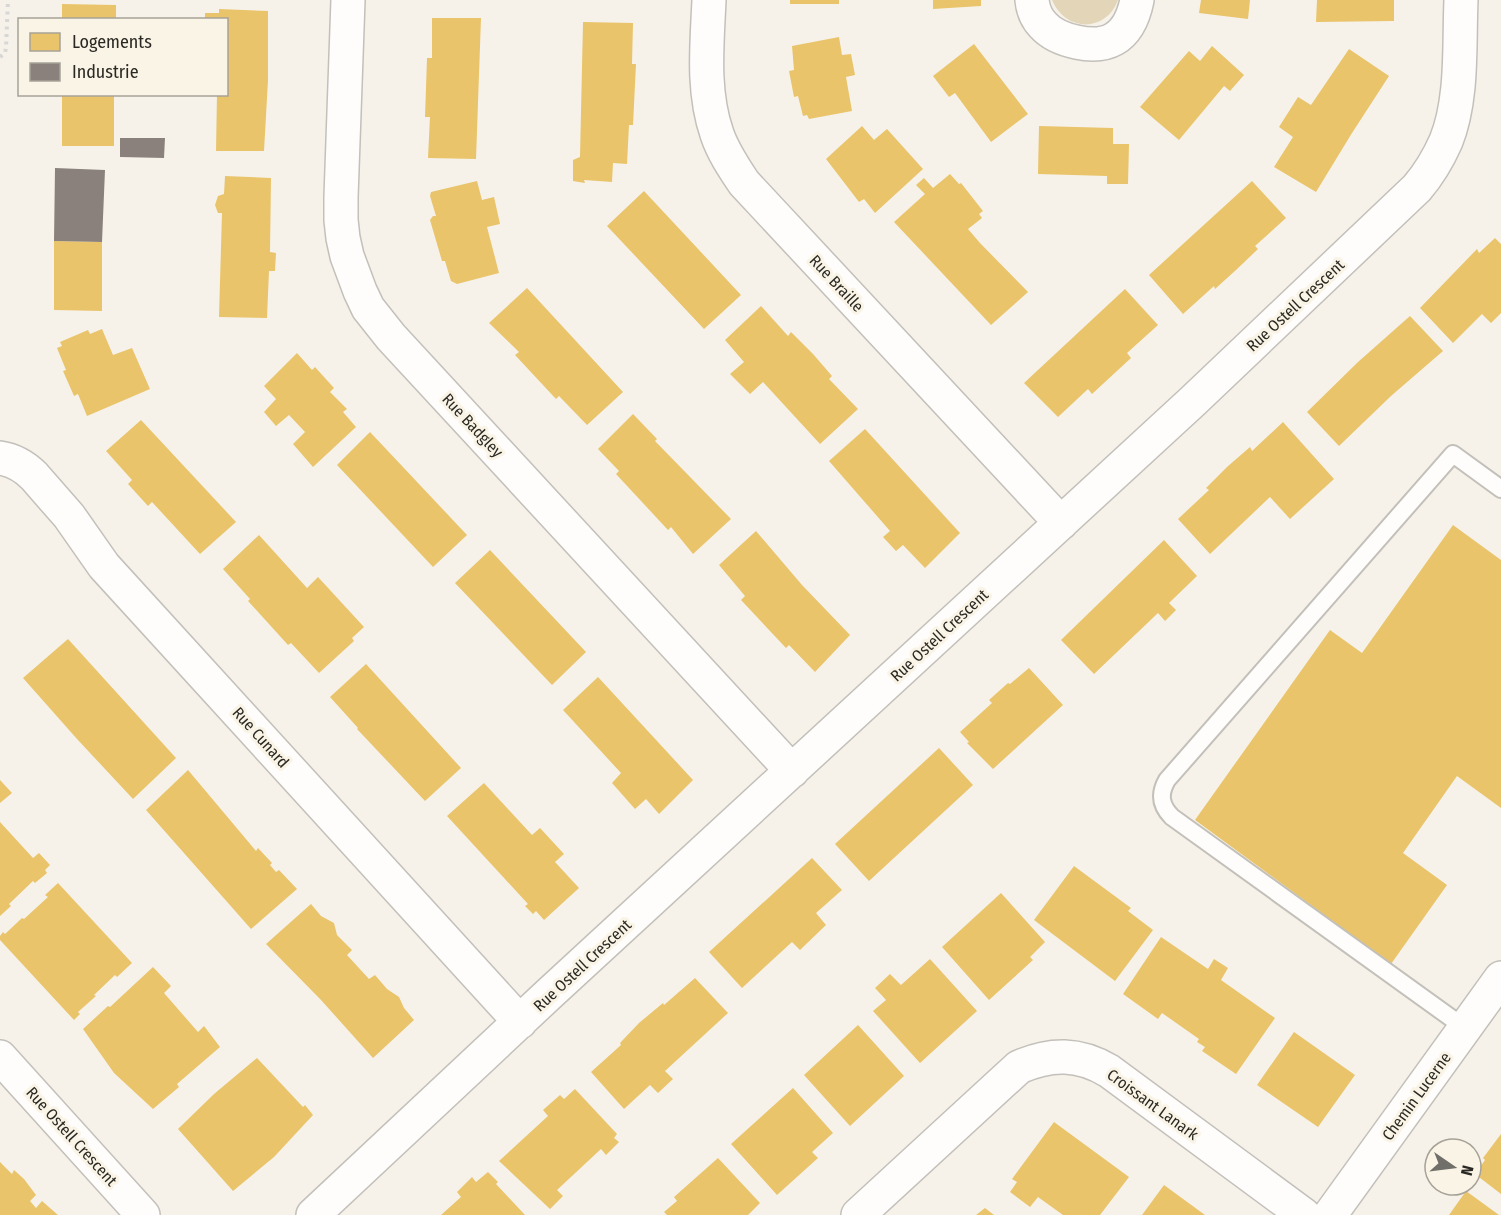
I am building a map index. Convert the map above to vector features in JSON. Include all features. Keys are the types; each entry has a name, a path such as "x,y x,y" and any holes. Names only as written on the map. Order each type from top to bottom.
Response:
{"street":[{"name":"Rue Badgley","path":"348,0 341,220 346,256 368,308 391,337 792,771"},
{"name":"Rue Braille","path":"709,0 707,84 711,111 718,136 744,183 1061,523"},
{"path":"1032,0 1037,18 1045,28 1087,44 1101,44 1113,40 1129,23 1135,12 1137,0"},
{"name":"Rue Ostell Crescent","path":"313,1215 1194,401 1418,188 1439,157 1452,121 1458,83 1461,0"},
{"name":"Rue Cunard","path":"0,458 28,470 41,484 69,516 104,567 520,1022"},
{"name":"Chemin Lucerne","path":"1330,1215 1501,978"},
{"name":"Rue Ostell Crescent","path":"0,1057 143,1215"},
{"name":"Croissant Lanark","path":"858,1215 1019,1068 1040,1059 1053,1057 1088,1060 1109,1071 1304,1215"}],"lane":[{"path":"1465,1028 1172,817 1166,811 1161,792 1167,780 1453,454 1501,489"}],"path":[{"path":"0,57 5,53 6,48 8,0"}],"shaded area":[{"path":"1052,0 1118,0 1112,11 1104,18 1095,23 1085,24 1075,23 1066,18 1058,11"}],"building: Logements":[{"path":"790,0 839,0 839,4 790,4"},
{"path":"933,0 981,0 981,6 933,9"},
{"path":"1201,0 1250,0 1248,19 1199,13"},
{"path":"1317,0 1394,0 1394,21 1316,22"},
{"path":"62,4 116,5 116,18 62,18"},
{"path":"219,9 268,11 268,80 264,151 216,151 217,96 228,96 228,18 205,18 205,13 219,13"},
{"path":"432,18 481,18 476,159 428,158 430,117 425,117 427,58 432,58"},
{"path":"583,22 633,23 632,64 636,64 633,125 629,125 627,164 613,163 612,182 573,181 573,160 580,157"},
{"path":"839,37 842,55 851,54 855,75 846,77 852,111 809,119 807,115 803,116 798,96 794,97 789,71 794,70 792,46"},
{"path":"974,44 1028,114 991,142 955,93 949,97 933,76"},
{"path":"1212,46 1244,75 1230,91 1224,86 1179,140 1140,107 1189,51 1200,61"},
{"path":"1349,49 1389,76 1316,192 1274,167 1293,137 1279,127 1298,97 1311,105"},
{"path":"62,96 114,96 114,146 62,146"},
{"path":"862,126 874,140 887,129 923,169 875,213 864,199 859,202 826,159"},
{"path":"1039,126 1113,128 1113,144 1129,144 1128,184 1107,184 1107,176 1038,174"},
{"path":"950,174 959,184 961,183 983,211 979,214 982,218 968,229 1028,292 991,325 894,222 925,194 916,185 924,178 933,188"},
{"path":"225,176 271,178 270,252 276,253 275,271 269,271 267,318 219,317 222,213 218,213 215,205 218,196 224,194"},
{"path":"477,181 482,200 494,197 500,224 487,227 499,273 457,284 451,281 445,261 442,261 430,220 436,216 430,196 431,192"},
{"path":"1252,181 1286,218 1255,246 1258,249 1236,270 1183,314 1149,275"},
{"path":"644,191 741,295 704,329 607,226"},
{"path":"1495,238 1501,244 1501,313 1491,323 1482,314 1453,343 1420,308 1477,249 1479,253"},
{"path":"54,241 102,242 102,311 54,310"},
{"path":"527,288 623,392 587,425 559,396 556,399 515,355 519,352 489,323"},
{"path":"1125,289 1158,325 1127,353 1131,358 1092,394 1088,389 1058,417 1024,383"},
{"path":"761,306 788,336 791,332 813,354 832,376 829,379 858,409 820,444 763,382 750,394 730,374 744,362 725,340"},
{"path":"1410,316 1443,351 1391,396 1339,446 1307,412 1358,362"},
{"path":"102,329 113,355 132,348 150,389 87,416 78,394 74,396 63,371 66,370 57,348 62,346 60,342 88,330 90,334"},
{"path":"297,353 312,370 315,367 334,388 330,392 347,409 343,412 356,427 313,467 293,444 305,432 289,415 276,426 264,412 276,399 264,386"},
{"path":"633,414 657,439 655,441 731,519 693,554 671,527 668,530 616,474 619,471 598,449"},
{"path":"141,420 236,522 200,554 152,502 148,506 128,484 132,480 106,451"},
{"path":"1283,422 1334,479 1290,519 1270,497 1210,554 1178,519 1209,490 1206,488 1227,467 1250,447 1252,451"},
{"path":"865,429 960,533 925,568 903,545 896,551 883,537 890,531 829,461"},
{"path":"370,432 467,535 433,567 337,465"},
{"path":"1453,525 1501,560 1501,808 1457,776 1403,853 1447,885 1391,964 1195,820 1330,630 1362,653"},
{"path":"756,531 802,585 850,635 815,672 789,645 786,648 741,600 745,596 719,565"},
{"path":"259,535 307,588 318,577 364,627 352,638 354,641 319,673 291,643 288,645 223,569"},
{"path":"1164,540 1197,576 1169,603 1176,610 1165,621 1158,613 1094,674 1061,640"},
{"path":"490,550 586,652 552,685 455,583"},
{"path":"68,639 176,758 133,799 23,678"},
{"path":"366,664 461,768 425,801 330,697"},
{"path":"1029,668 1063,705 993,769 967,743 969,742 960,732 992,703 989,700"},
{"path":"598,677 693,780 659,814 646,799 635,809 612,783 621,773 563,710"},
{"path":"939,748 973,785 869,881 835,844"},
{"path":"188,770 256,851 258,848 272,863 270,865 276,872 279,870 297,889 251,929 146,810"},
{"path":"0,780 12,793 0,803"},
{"path":"484,783 532,835 540,828 564,854 555,862 579,888 544,920 536,911 533,914 525,906 528,904 447,816"},
{"path":"0,822 33,858 39,853 50,865 45,870 47,873 35,883 33,881 0,916"},
{"path":"812,858 842,890 816,913 826,925 800,950 792,942 742,988 709,952"},
{"path":"1074,866 1131,908 1128,911 1153,930 1115,981 1034,920"},
{"path":"58,883 132,963 94,995 96,996 78,1012 80,1014 74,1020 0,940 3,932 5,934 22,918 24,919 48,897 45,895"},
{"path":"1001,893 1045,942 1030,957 1033,960 989,1000 942,947"},
{"path":"311,904 321,916 334,923 337,935 352,950 347,955 369,979 375,975 387,989 399,997 404,1008 414,1020 373,1058 266,944"},
{"path":"1161,937 1208,969 1214,959 1228,968 1221,980 1275,1018 1236,1074 1202,1051 1205,1047 1197,1042 1199,1039 1162,1013 1158,1019 1123,994"},
{"path":"930,959 977,1011 920,1063 873,1011 886,1000 875,988 890,974 901,985"},
{"path":"153,967 171,986 164,993 198,1032 204,1026 220,1047 177,1084 179,1087 153,1109 114,1073 83,1029"},
{"path":"695,978 728,1013 665,1071 673,1079 658,1093 650,1085 624,1109 591,1072 621,1045 620,1043 639,1023"},
{"path":"858,1025 904,1076 850,1126 804,1075"},
{"path":"1294,1032 1355,1075 1318,1127 1257,1085"},
{"path":"257,1058 313,1115 274,1157 233,1191 178,1129 214,1094"},
{"path":"793,1088 833,1133 812,1152 818,1158 777,1195 731,1144"},
{"path":"575,1089 617,1134 614,1138 619,1142 606,1155 601,1149 557,1190 563,1196 550,1209 499,1161 548,1116 543,1110 560,1095 564,1099"},
{"path":"1054,1122 1129,1177 1100,1215 1063,1215 1038,1197 1030,1207 1010,1192 1017,1182 1012,1179"},
{"path":"1501,1134 1501,1194 1483,1180 1485,1160 1483,1158"},
{"path":"718,1158 760,1203 748,1215 667,1215 664,1212 677,1201 674,1197"},
{"path":"0,1162 12,1174 14,1170 24,1179 36,1195 30,1201 36,1208 42,1201 58,1215 0,1215"},
{"path":"488,1172 525,1215 441,1215 461,1197 457,1192 472,1177 476,1182"},
{"path":"1164,1185 1205,1215 1142,1215"},
{"path":"1462,1197 1474,1197 1499,1215 1449,1215"},
{"path":"985,1208 994,1215 976,1215"}],"building: Industrie":[{"path":"120,138 165,138 164,158 120,157"},
{"path":"55,168 105,170 102,242 54,241"}]}
